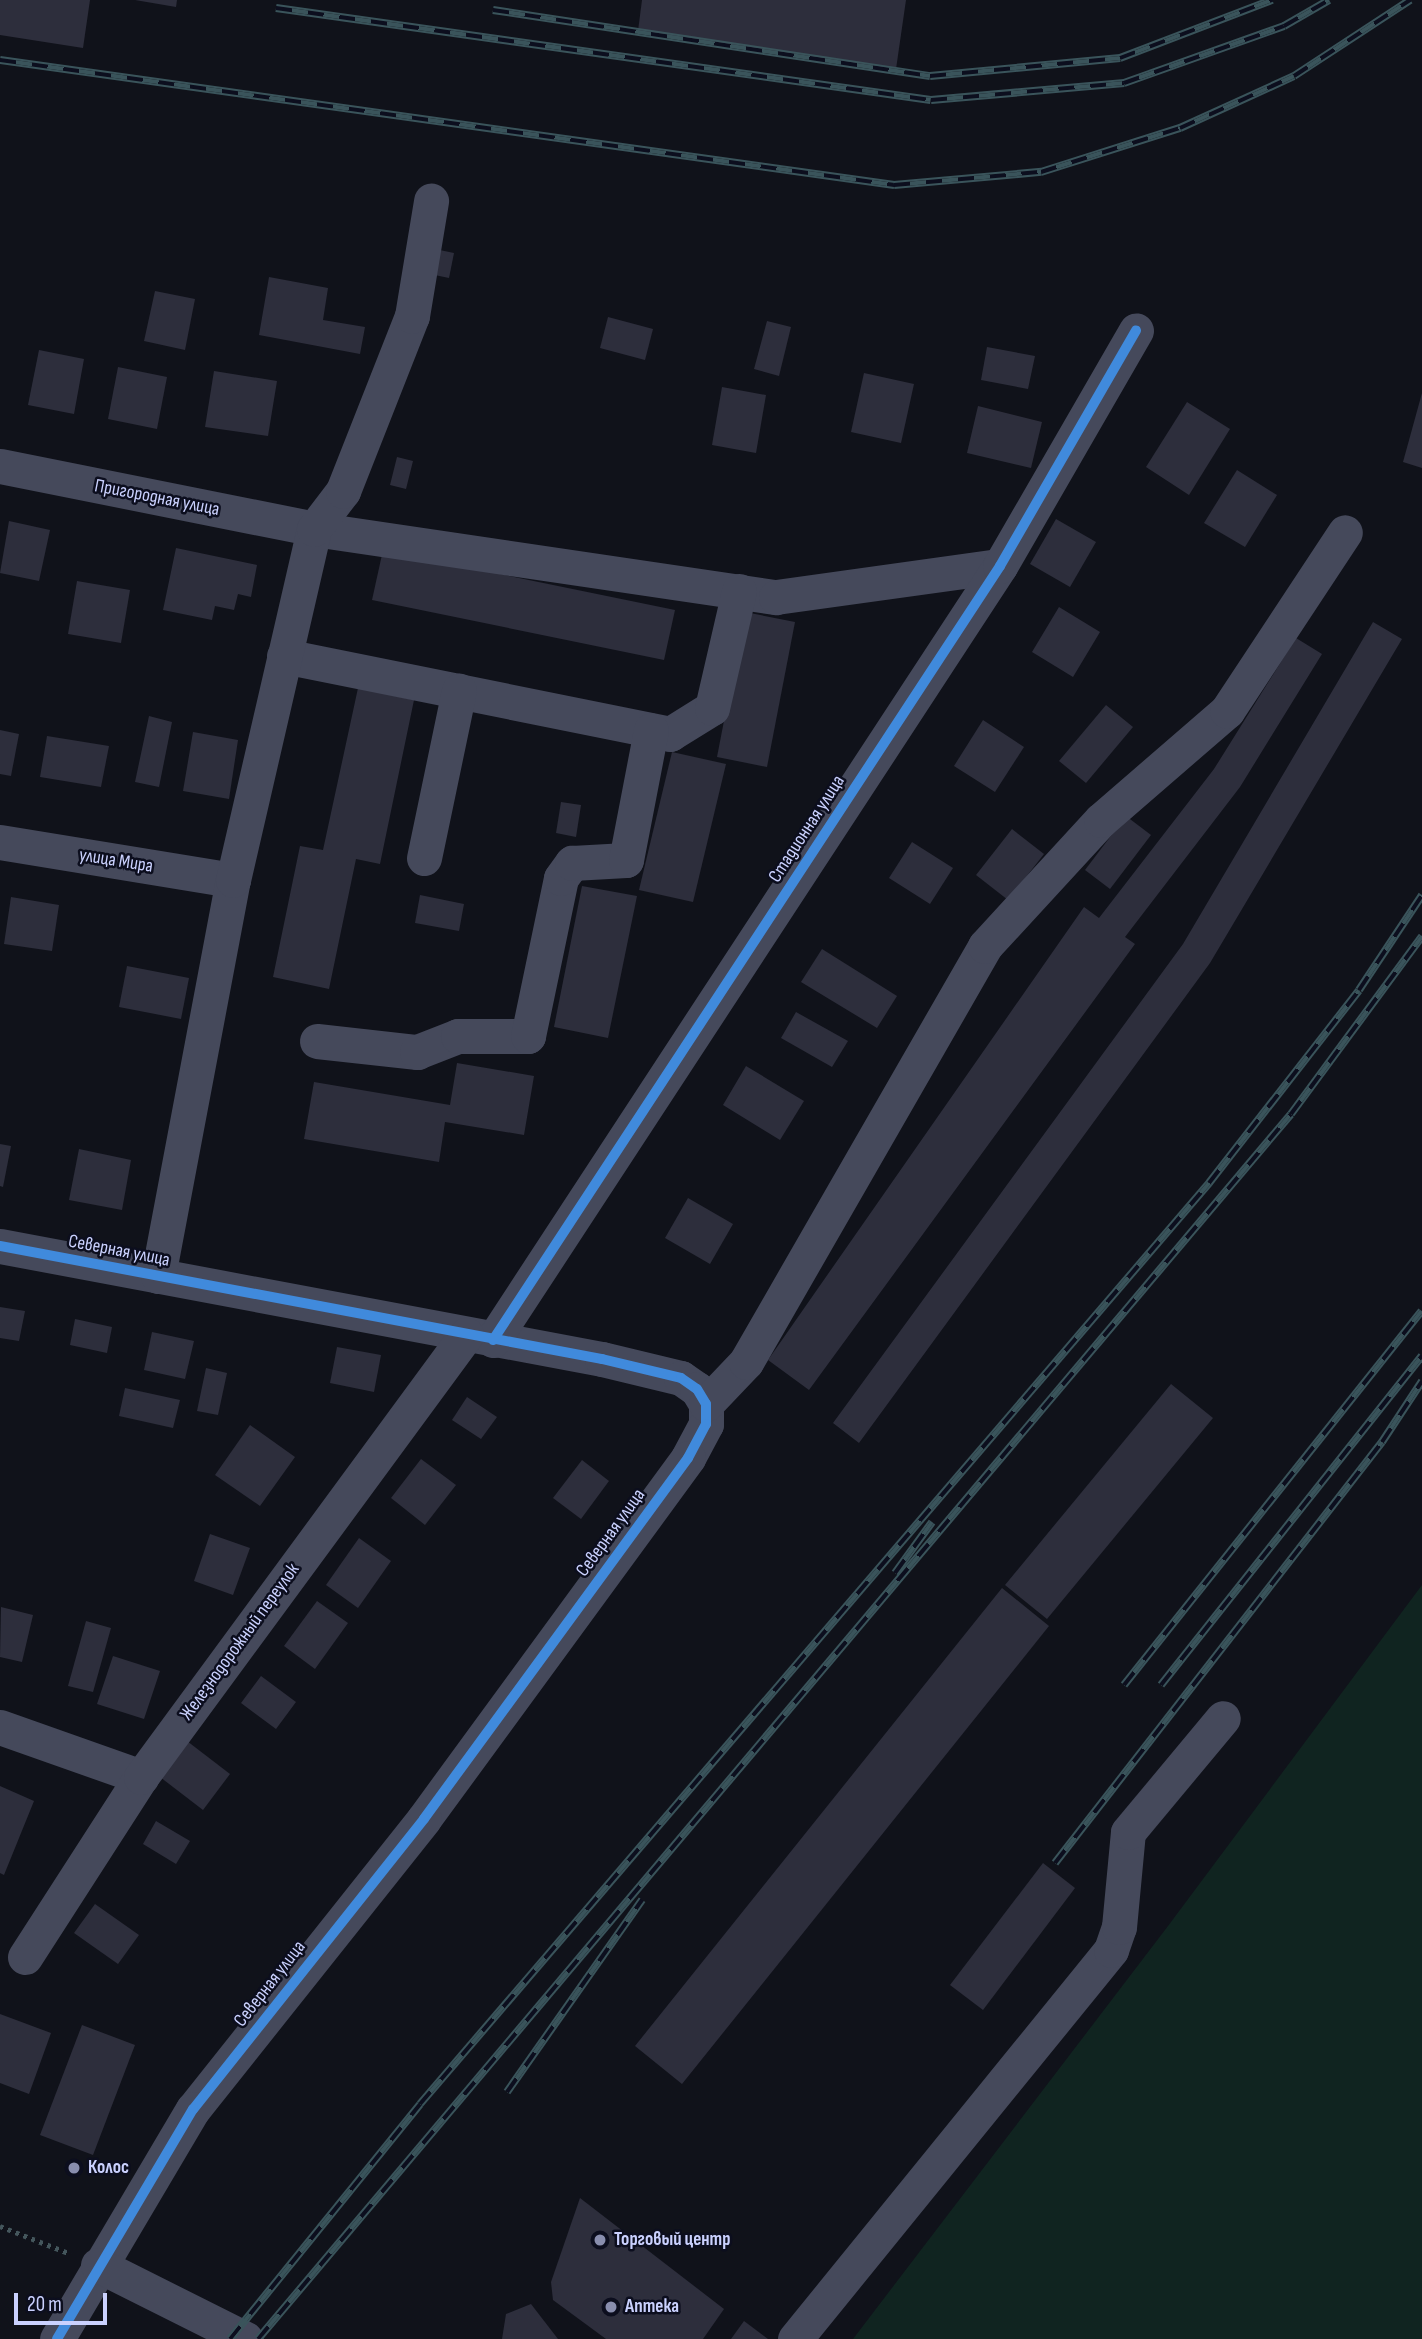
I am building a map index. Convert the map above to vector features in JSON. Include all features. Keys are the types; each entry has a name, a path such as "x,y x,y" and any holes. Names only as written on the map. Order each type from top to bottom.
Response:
{"street":[{"path":"158,1276 233,880 314,529 343,491 412,316 431,201"},
{"name":"Стадионная улица","path":"479,1337 1000,566 1136,330"},
{"name":"Пригородная улица","path":"0,466 314,529"},
{"path":"314,529 776,597 1000,566"},
{"path":"706,1404 746,1362 985,946 1101,820 1227,711 1345,532"},
{"path":"284,656 670,734 712,708 738,591"},
{"path":"424,858 459,691"},
{"path":"317,1041 417,1052 458,1036 528,1036 561,878 572,863 626,860 651,730"},
{"name":"улица Мира","path":"0,842 233,880"},
{"name":"Северная улица","path":"0,1246 681,1378 706,1404 706,1424 688,1458 424,1819 193,2109 97,2264 57,2339"},
{"name":"Железнодорожный переулок","path":"25,1956 141,1777 479,1337"},
{"path":"795,2339 1111,1950 1119,1927 1128,1832 1223,1718"},
{"path":"0,1727 141,1777"},
{"path":"97,2264 246,2339"}],"path":[{"path":"0,2226 97,2264"}],"green space":[{"path":"1422,1585 1422,2339 853,2339 1168,1926"}],"building":[{"path":"0,0 90,0 83,48 0,35"},
{"path":"135,0 177,0 176,7"},
{"path":"642,0 906,0 896,69 638,31"},
{"path":"430,248 454,253 449,278 425,273"},
{"path":"269,277 328,288 323,320 365,327 360,354 259,335"},
{"path":"155,291 195,299 185,350 144,341"},
{"path":"608,317 653,329 645,360 600,348"},
{"path":"767,321 791,327 779,376 754,369"},
{"path":"987,347 1035,356 1028,389 981,380"},
{"path":"39,350 84,359 74,414 28,405"},
{"path":"118,367 167,377 157,429 108,419"},
{"path":"214,371 277,381 268,436 205,427"},
{"path":"864,373 914,384 901,443 851,432"},
{"path":"722,387 766,395 756,453 712,445"},
{"path":"1422,393 1422,468 1403,462"},
{"path":"1187,402 1230,429 1189,495 1146,467"},
{"path":"978,406 1042,422 1031,468 967,453"},
{"path":"397,457 413,461 406,489 390,485"},
{"path":"1237,470 1277,495 1245,547 1204,523"},
{"path":"1056,519 1096,542 1070,587 1030,564"},
{"path":"9,521 50,530 39,581 0,573"},
{"path":"176,548 257,565 251,597 238,594 234,610 215,606 212,620 163,610"},
{"path":"383,550 675,610 664,660 372,600"},
{"path":"77,581 130,590 121,643 68,634"},
{"path":"1059,607 1100,632 1073,677 1032,652"},
{"path":"745,612 795,622 767,767 717,757"},
{"path":"1373,622 1402,639 1210,963 859,1443 833,1423 1183,944"},
{"path":"1296,638 1322,654 1240,787 1125,937 1135,944 809,1390 768,1360 1084,907 1099,918 1214,769"},
{"path":"358,688 414,700 380,864 356,859 329,989 273,977 300,846 323,850"},
{"path":"1106,705 1133,727 1086,783 1059,761"},
{"path":"149,716 172,722 159,787 135,782"},
{"path":"983,720 1024,747 995,792 954,766"},
{"path":"0,730 19,734 11,776 0,774"},
{"path":"193,732 238,740 229,799 183,791"},
{"path":"47,736 109,746 101,787 40,777"},
{"path":"672,752 726,764 693,902 639,890"},
{"path":"561,802 581,805 576,837 556,833"},
{"path":"1126,816 1151,835 1110,889 1085,870"},
{"path":"1012,829 1044,854 1008,900 976,875"},
{"path":"912,842 953,868 930,904 889,878"},
{"path":"582,886 637,896 608,1038 554,1027"},
{"path":"420,895 464,904 459,931 415,923"},
{"path":"11,897 59,905 52,951 4,944"},
{"path":"822,949 897,996 877,1028 801,982"},
{"path":"127,966 189,978 181,1019 119,1007"},
{"path":"796,1012 848,1041 832,1067 781,1038"},
{"path":"457,1063 534,1076 524,1135 445,1122 439,1162 304,1139 314,1082 450,1105"},
{"path":"746,1066 804,1101 780,1140 723,1105"},
{"path":"0,1144 11,1146 3,1187 0,1186"},
{"path":"79,1149 131,1160 122,1210 69,1200"},
{"path":"688,1198 733,1224 710,1264 665,1238"},
{"path":"0,1307 25,1311 19,1341 0,1338"},
{"path":"75,1319 112,1327 107,1353 70,1345"},
{"path":"152,1332 194,1341 185,1379 144,1370"},
{"path":"337,1347 381,1355 374,1392 330,1383"},
{"path":"206,1368 227,1373 218,1415 197,1411"},
{"path":"1171,1384 1213,1418 1047,1619 1005,1585"},
{"path":"125,1388 180,1400 173,1428 119,1416"},
{"path":"467,1397 497,1417 481,1439 452,1420"},
{"path":"250,1425 295,1457 260,1506 215,1475"},
{"path":"421,1459 456,1485 425,1525 391,1498"},
{"path":"582,1460 609,1481 581,1519 553,1498"},
{"path":"210,1534 250,1548 233,1595 194,1581"},
{"path":"359,1538 391,1561 358,1608 326,1585"},
{"path":"1002,1588 1049,1626 682,2084 635,2046"},
{"path":"317,1601 348,1623 315,1669 284,1646"},
{"path":"1,1607 33,1615 22,1662 0,1657"},
{"path":"86,1621 111,1628 93,1692 68,1686"},
{"path":"113,1656 160,1671 144,1719 97,1704"},
{"path":"261,1676 296,1702 276,1729 241,1703"},
{"path":"187,1741 230,1774 203,1810 160,1777"},
{"path":"0,1786 34,1801 4,1875 0,1873"},
{"path":"156,1821 190,1841 176,1864 143,1844"},
{"path":"1043,1863 1075,1888 983,2010 950,1985"},
{"path":"95,1904 139,1935 118,1964 74,1933"},
{"path":"0,2014 51,2033 29,2094 0,2083"},
{"path":"82,2025 135,2045 93,2155 40,2135"},
{"name":"Торговый центр","path":"580,2198 724,2309 703,2339 606,2339 553,2300 551,2282"},
{"path":"531,2304 558,2339 502,2339 506,2314"},
{"path":"744,2321 768,2339 731,2339"}],"railway":[{"path":"493,10 930,76 1120,58 1272,0"},
{"path":"276,8 931,100 1124,83 1284,26 1329,0"},
{"path":"0,60 894,185 1041,172 1180,128 1294,76 1410,0"},
{"path":"230,2339 420,2104 1209,1183 1359,990 1422,895"},
{"path":"258,2339 1291,1114 1422,936"},
{"path":"1124,1685 1422,1311"},
{"path":"1161,1685 1422,1356"},
{"path":"1055,1863 1382,1442 1422,1381"},
{"path":"895,1573 932,1522"},
{"path":"507,2092 642,1900"}],"cycle path":[{"path":"493,1340 1000,566 1136,330"},
{"path":"0,1246 602,1359 681,1378 697,1389 706,1404 706,1424 688,1458 424,1819 193,2109 57,2339"}],"place":[{"name":"Колос","path":"74,2168"},
{"name":"Торговый центр","path":"600,2240"},
{"name":"Аптека","path":"611,2307"}]}
